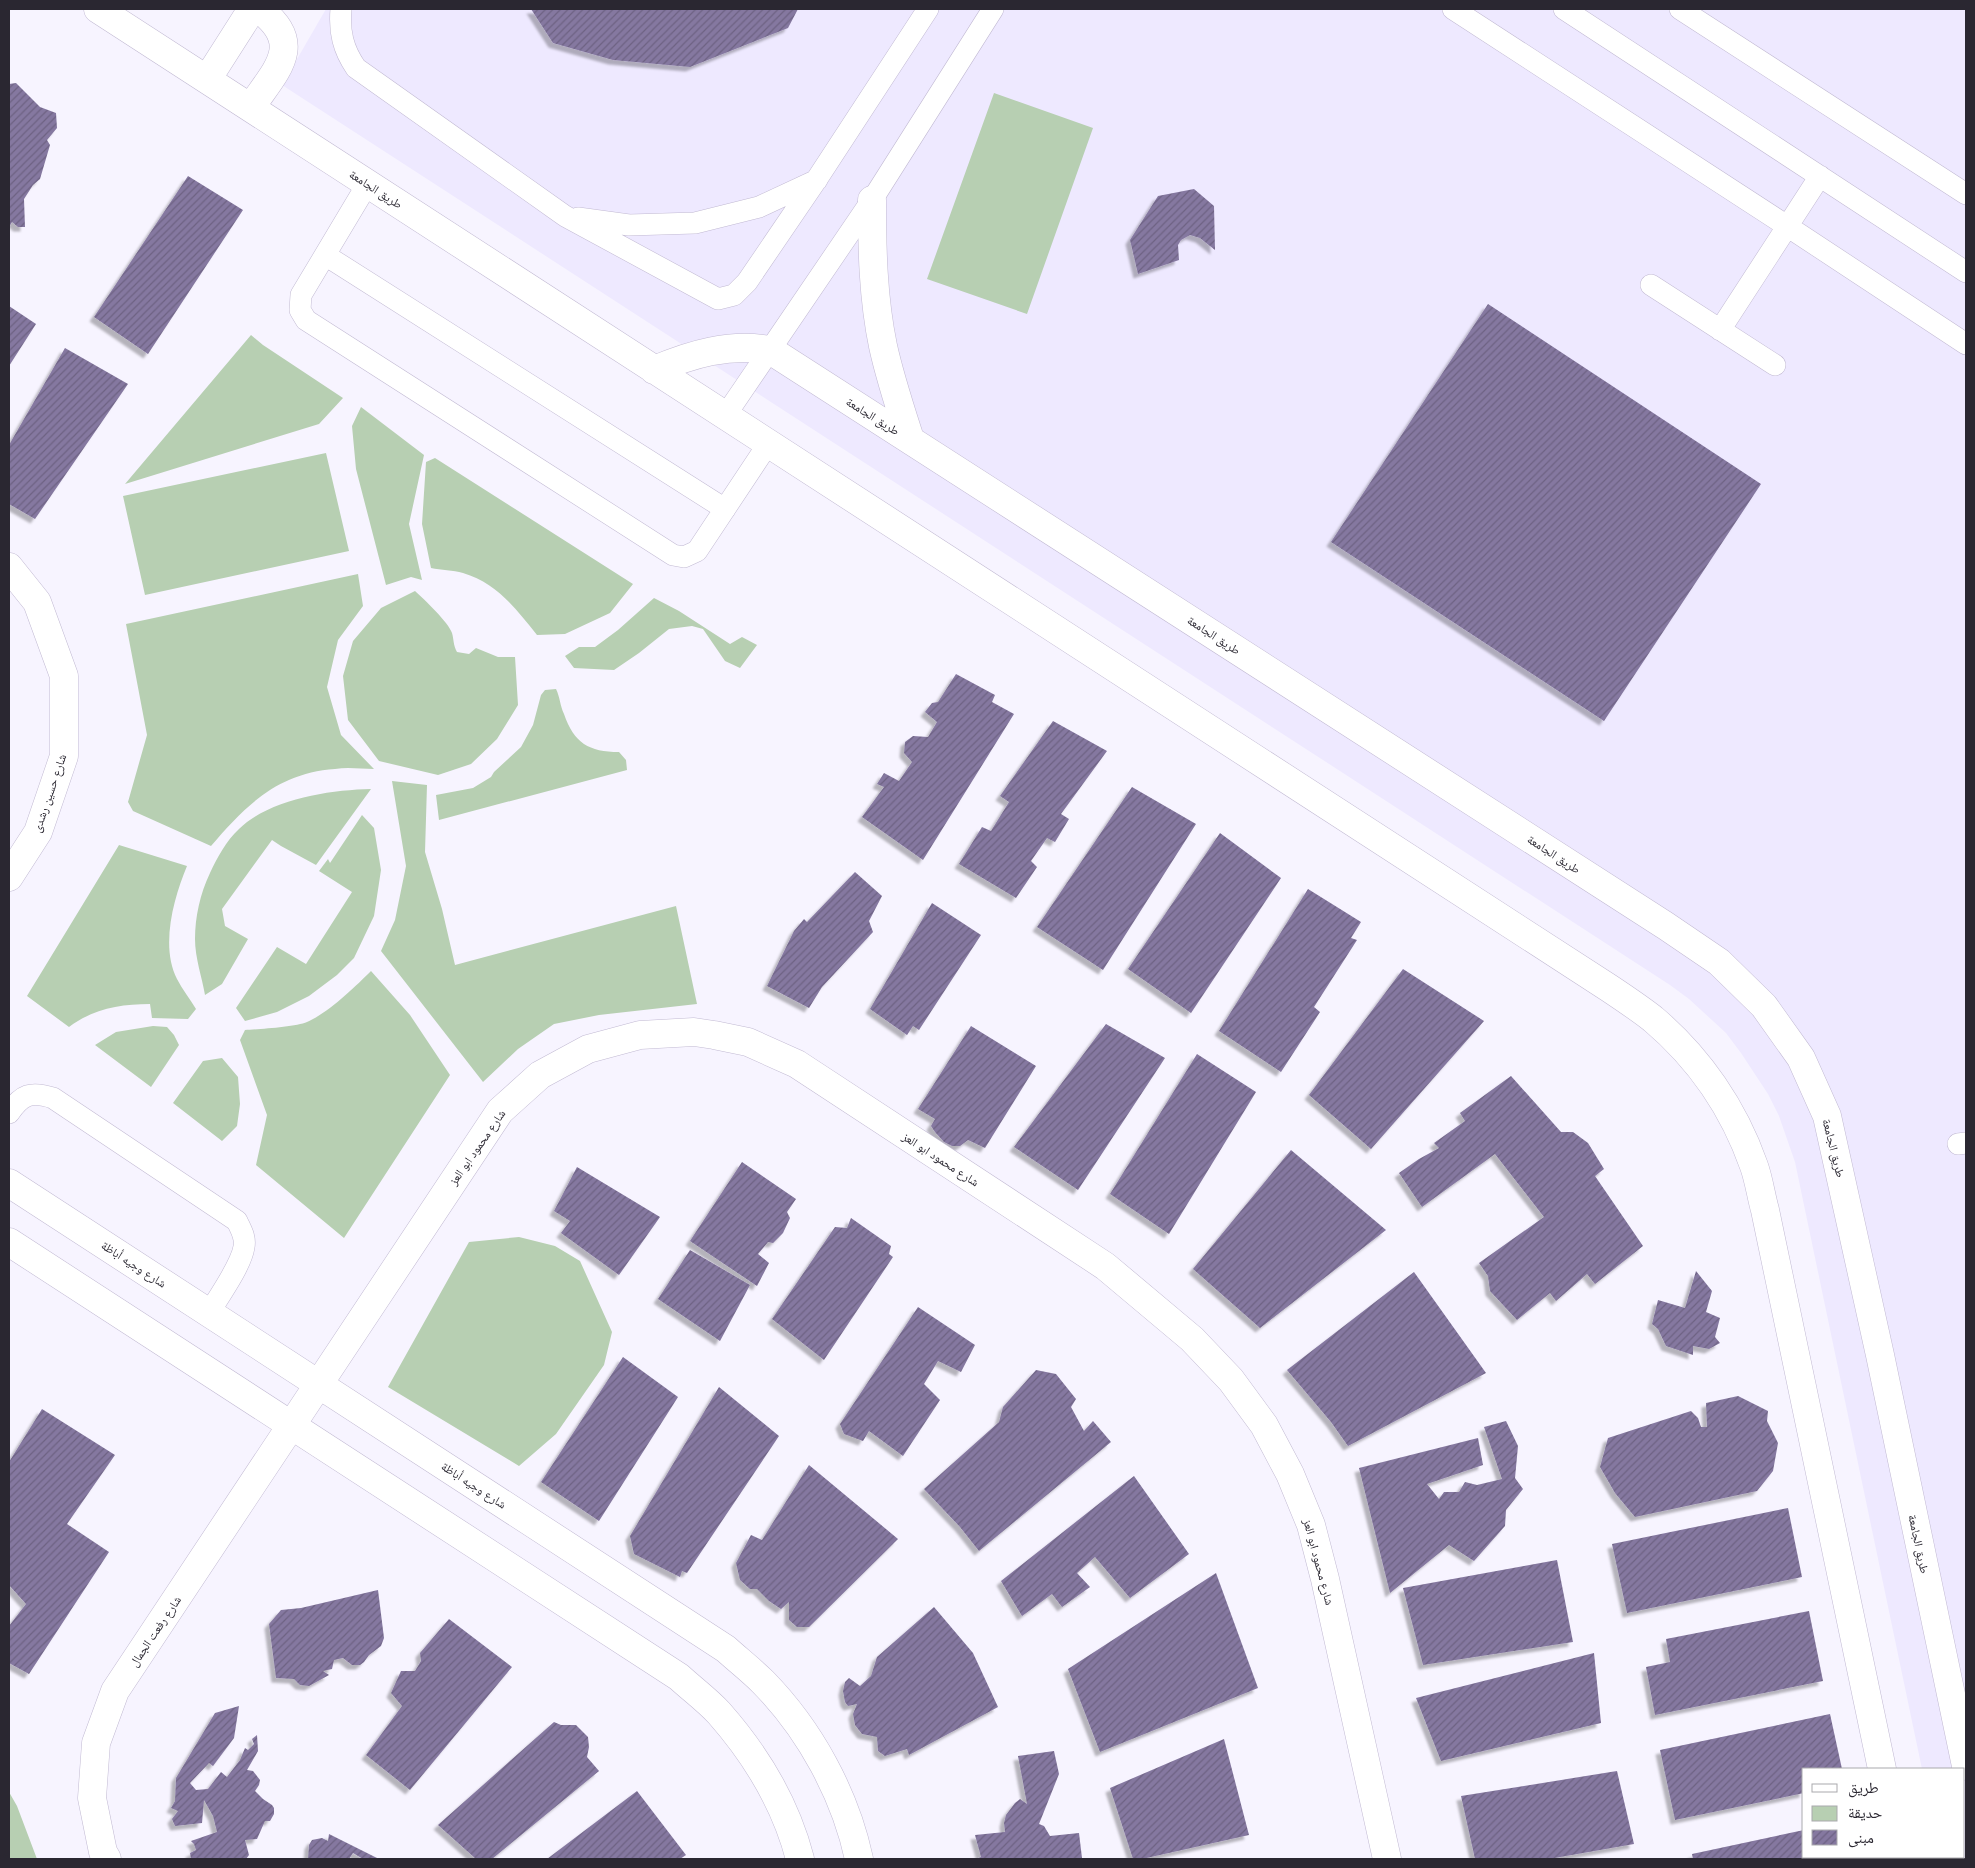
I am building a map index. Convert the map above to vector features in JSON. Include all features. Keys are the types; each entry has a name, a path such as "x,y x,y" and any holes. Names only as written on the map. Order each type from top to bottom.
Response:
{"street":[{"name":"طريق الجامعة","path":"98,9 208,78 768,444 1610,988 1653,1020 1686,1050 1714,1086 1732,1117 1754,1167 1765,1210 1882,1768"},
{"path":"208,78 252,9"},
{"path":"251,107 282,61 285,46 282,32 273,19 259,9"},
{"path":"872,200 872,249 880,326 895,392 910,439"},
{"name":"طريق الجامعة","path":"654,370 677,360 718,350 750,347 770,350 1666,926 1719,962 1764,1006 1801,1058 1827,1116 1880,1355 1966,1766"},
{"name":"شارع حسين رشدى","path":"9,568 37,602 64,676 64,756 38,832 9,876"},
{"name":"شارع محمود ابو العز","path":"290,1426 500,1111 540,1075 588,1049 640,1035 694,1032 748,1042 797,1064 1105,1266 1192,1339 1230,1380 1264,1425 1290,1474 1311,1525 1325,1579 1387,1859"},
{"name":"شارع وجيه أباظة","path":"9,1183 726,1649 763,1682 795,1719 822,1761 843,1806 859,1859"},
{"path":"9,1242 679,1677 718,1712 750,1752 777,1796 800,1859"},
{"name":"شارع رفعت الجمال","path":"107,1859 103,1852 92,1798 96,1743 115,1691 290,1426"}],"lane":[{"path":"341,9 340,27 343,46 356,68 565,216 718,299 734,295 747,282 817,180 928,9"},
{"path":"725,416 872,200 993,9"},
{"path":"1453,9 1966,344"},
{"path":"1564,9 1966,272"},
{"path":"1680,9 1966,194"},
{"path":"1720,330 1820,176"},
{"path":"565,216 629,225 695,223 759,207 817,180"},
{"path":"368,183 301,295 300,310 306,320 673,555 684,557 697,551 768,444"},
{"path":"325,255 725,508"},
{"path":"1651,285 1775,365"},
{"path":"9,1113 23,1096 39,1093 53,1098 237,1221 244,1240 241,1259 209,1313"}],"shaded area":[{"path":"326,9 1966,9 1966,1859 1940,1858 1965,1858 1965,1768 1922,1768 1795,1162 1779,1116 1768,1094 1726,1033 1689,999 1670,985 282,85"}],"green space":[{"path":"994,93 1093,128 1027,314 927,279"},
{"path":"251,335 343,398 319,424 125,484"},
{"path":"361,407 424,455 409,524 422,580 411,577 386,585 356,469 352,426"},
{"path":"326,453 349,551 145,595 123,496"},
{"path":"435,458 633,584 610,613 565,634 537,635 505,598 486,583 463,573 431,568 422,524 426,462"},
{"path":"358,574 363,606 338,640 327,687 341,735 374,769 345,768 315,772 280,784 237,817 211,846 133,811 128,802 147,735 126,624"},
{"path":"415,591 446,623 452,633 457,652 469,654 476,648 498,657 515,657 518,705 497,739 471,764 438,775 379,761 348,720 343,676 353,641 381,608"},
{"path":"654,598 679,611 730,644 742,637 757,645 740,668 725,661 703,629 692,626 669,629 614,670 574,668 565,656 579,647 595,647 618,630"},
{"path":"556,689 568,724 578,739 591,748 608,752 619,752 626,760 627,770 439,820 436,795 473,788 491,777 521,747 533,725 541,695 545,690"},
{"path":"392,781 427,785 425,852 442,909 455,965 676,906 697,1004 599,1015 554,1024 518,1049 483,1082 381,951 395,920 406,866"},
{"path":"371,789 316,865 272,840 222,909 225,926 248,939 222,984 205,995 195,946 197,914 206,881 230,839 252,819 283,803 337,791"},
{"path":"362,815 374,828 381,870 374,916 354,958 337,975 309,996 277,1012 245,1021 236,1008 277,947 306,964 352,892 319,871 328,859 330,863"},
{"path":"119,845 187,866 174,907 169,937 172,966 177,979 196,1009 188,1019 152,1018 150,1004 128,1005 97,1012 69,1027 27,996"},
{"path":"371,971 410,1015 450,1075 344,1238 256,1165 267,1115 240,1040 245,1030 295,1025 315,1018 341,999"},
{"path":"153,1026 167,1027 179,1045 151,1087 95,1045 116,1032"},
{"path":"222,1058 238,1077 240,1104 237,1126 222,1141 173,1103 203,1061"},
{"path":"519,1237 555,1246 580,1261 612,1332 604,1365 556,1434 519,1466 388,1387 469,1242"},
{"path":"9,1792 17,1806 37,1859 9,1859"}],"building":[{"path":"531,9 798,9 788,28 690,67 613,60 553,43"},
{"path":"16,83 40,107 56,113 57,128 47,140 50,145 40,179 33,185 24,199 25,227 18,227 12,222 9,227 9,84"},
{"path":"188,176 243,210 148,354 94,317"},
{"path":"1194,189 1214,206 1215,250 1200,238 1190,235 1181,240 1178,245 1179,260 1138,274 1130,240 1158,196"},
{"path":"1488,304 1761,484 1604,721 1331,542"},
{"path":"9,306 36,324 9,366"},
{"path":"65,348 128,384 35,519 9,504 9,445"},
{"path":"956,674 995,695 992,702 1014,714 923,860 862,817 884,787 877,784 884,773 899,781 912,762 904,753 905,742 913,736 928,737 937,722 925,712 932,703 938,702"},
{"path":"1053,721 1107,751 1061,814 1069,819 1055,842 1047,838 1031,861 1037,867 1016,898 959,864 982,827 991,831 1009,802 1000,796"},
{"path":"1132,787 1196,824 1103,970 1037,927"},
{"path":"1220,833 1281,878 1191,1013 1128,969"},
{"path":"855,872 882,896 869,921 873,932 822,987 809,1008 767,986 794,931 804,919 807,922"},
{"path":"1308,889 1361,922 1351,938 1357,940 1314,1007 1320,1012 1281,1072 1219,1031"},
{"path":"932,903 981,935 919,1030 913,1026 907,1035 870,1009"},
{"path":"1403,969 1484,1021 1371,1149 1309,1095"},
{"path":"1106,1024 1165,1058 1078,1190 1014,1147"},
{"path":"971,1026 1036,1066 985,1148 968,1140 960,1146 952,1146 944,1142 931,1126 935,1119 918,1109"},
{"path":"1197,1054 1256,1092 1169,1234 1110,1194"},
{"path":"1511,1076 1561,1132 1573,1132 1588,1143 1604,1169 1595,1176 1643,1246 1595,1284 1587,1274 1556,1301 1550,1293 1517,1320 1490,1291 1488,1276 1479,1263 1544,1217 1495,1154 1422,1207 1399,1173 1439,1148 1434,1143 1465,1121 1460,1113"},
{"path":"1291,1150 1386,1230 1260,1328 1193,1269"},
{"path":"742,1162 796,1199 787,1212 790,1218 783,1233 773,1243 768,1242 758,1254 769,1263 757,1286 690,1241"},
{"path":"577,1167 660,1217 619,1275 561,1233 570,1221 554,1211"},
{"path":"851,1218 891,1246 889,1254 893,1257 824,1360 772,1319 835,1227 847,1228"},
{"path":"690,1250 750,1285 720,1341 658,1299"},
{"path":"1696,1271 1712,1291 1706,1312 1720,1318 1715,1337 1720,1343 1709,1349 1693,1346 1693,1355 1666,1346 1658,1329 1652,1324 1658,1300 1685,1308"},
{"path":"1414,1272 1486,1373 1348,1446 1331,1422 1287,1370"},
{"path":"918,1307 975,1345 961,1372 938,1361 924,1384 940,1400 903,1456 869,1431 863,1441 844,1434 840,1424"},
{"path":"623,1357 678,1397 599,1521 541,1482"},
{"path":"1036,1370 1056,1374 1076,1399 1071,1407 1084,1431 1093,1421 1111,1442 979,1551 960,1527 924,1489 999,1422 1003,1407"},
{"path":"719,1387 779,1436 687,1573 682,1571 680,1577 634,1554 630,1536"},
{"path":"1738,1396 1768,1411 1767,1421 1778,1443 1773,1471 1757,1491 1635,1517 1615,1493 1600,1467 1608,1438 1691,1411 1698,1418 1701,1427 1707,1427 1706,1403"},
{"path":"42,1409 115,1455 67,1524 109,1552 29,1674 9,1663 9,1626 26,1604 9,1585 9,1462"},
{"path":"1506,1421 1518,1446 1515,1478 1523,1489 1506,1510 1505,1526 1474,1561 1449,1545 1390,1593 1359,1468 1478,1438 1483,1465 1427,1484 1439,1499 1444,1492 1459,1492 1465,1482 1477,1485 1502,1479 1484,1427"},
{"path":"809,1465 898,1539 809,1627 797,1627 789,1620 789,1602 781,1609 769,1601 757,1589 750,1589 740,1580 736,1563 751,1535 762,1540"},
{"path":"1134,1476 1189,1554 1130,1598 1095,1557 1077,1573 1090,1587 1062,1607 1052,1594 1022,1616 1001,1581"},
{"path":"1788,1508 1802,1577 1627,1613 1612,1544"},
{"path":"1557,1560 1573,1642 1423,1665 1403,1588"},
{"path":"1216,1573 1258,1688 1100,1752 1068,1669"},
{"path":"378,1590 384,1638 381,1646 369,1655 364,1662 360,1665 352,1665 343,1658 334,1660 332,1669 323,1671 329,1675 309,1686 300,1685 294,1679 276,1678 269,1624 281,1610 301,1608"},
{"path":"934,1607 973,1653 998,1707 909,1755 907,1749 885,1756 878,1751 877,1737 862,1734 855,1725 853,1714 857,1704 848,1706 845,1702 843,1691 845,1682 849,1678 860,1686 871,1676 877,1657"},
{"path":"1809,1611 1823,1681 1655,1715 1646,1667 1670,1662 1666,1639"},
{"path":"449,1619 512,1667 410,1790 366,1755 402,1706 391,1693 401,1671 415,1671 421,1661 420,1653"},
{"path":"1594,1653 1601,1723 1441,1761 1416,1698"},
{"path":"239,1706 234,1738 213,1766 209,1763 190,1783 196,1790 208,1789 221,1772 227,1777 240,1760 245,1748 248,1750 254,1744 252,1739 257,1735 258,1751 247,1770 253,1771 260,1780 255,1791 272,1805 274,1814 270,1821 265,1821 257,1839 245,1840 249,1855 246,1859 191,1859 190,1853 196,1850 191,1841 217,1832 213,1816 204,1800 202,1823 175,1826 172,1819 178,1811 171,1808 175,1801 176,1778 215,1713"},
{"path":"1830,1714 1842,1768 1802,1768 1802,1793 1675,1820 1660,1750"},
{"path":"554,1722 561,1725 576,1725 588,1737 587,1757 599,1771 492,1859 476,1859 438,1825"},
{"path":"1224,1739 1249,1835 1142,1859 1133,1859 1110,1788"},
{"path":"1054,1751 1059,1774 1039,1824 1044,1826 1050,1836 1079,1833 1082,1858 976,1859 981,1857 975,1835 1005,1832 1004,1823 1006,1815 1015,1803 1020,1799 1027,1804 1018,1756"},
{"path":"1617,1771 1634,1844 1549,1859 1475,1859 1461,1796"},
{"path":"637,1791 686,1855 680,1859 547,1859"},
{"path":"1802,1830 1802,1858 1872,1859 1693,1859 1692,1854"},
{"path":"329,1834 379,1859 363,1859 353,1853 349,1859 308,1859 309,1845 312,1840 322,1838 328,1841"}]}
